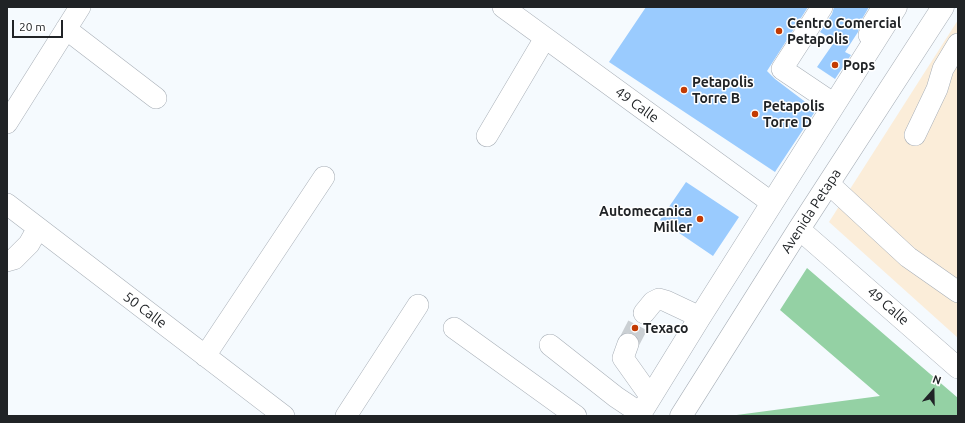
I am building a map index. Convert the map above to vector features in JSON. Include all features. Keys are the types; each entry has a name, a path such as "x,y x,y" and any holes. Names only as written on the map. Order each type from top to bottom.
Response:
{"main road":[{"path":"643,409 896,7"},
{"name":"Avenida Petapa","path":"681,416 799,229 943,7"}],"street":[{"path":"7,123 80,7"},
{"name":"49 Calle","path":"503,7 772,203"},
{"path":"822,7 782,69 834,104"},
{"path":"874,42 869,35 873,23 883,7"},
{"path":"66,29 156,98"},
{"path":"487,136 545,38"},
{"path":"916,135 937,89 943,69 958,44"},
{"path":"205,356 324,177"},
{"path":"829,184 908,257 958,292"},
{"name":"50 Calle","path":"7,204 284,416"},
{"path":"7,261 14,259 29,244 38,228"},
{"name":"49 Calle","path":"799,229 958,368"},
{"path":"644,314 653,302 659,299 700,317"},
{"path":"346,416 418,305"},
{"path":"454,328 576,416"},
{"path":"628,344 623,358 643,409"},
{"path":"550,345 616,397 643,409"}],"shaded area":[{"path":"958,20 958,338 829,222"}],"green space":[{"path":"807,268 958,398 958,416 729,416 880,396 780,310"}],"building":[{"path":"646,7 808,7 767,71 775,79 816,110 775,172 609,62"},
{"path":"834,7 869,7 862,19 858,32 845,52 851,55 835,79 817,67 835,41 820,32 832,14"},
{"name":"Automecanica Miller","path":"686,182 739,217 713,256 660,220"}],"tunnel":[{"path":"628,344 644,313"}],"place":[{"name":"Centro Comercial Petapolis","path":"779,31"},
{"name":"Pops","path":"835,65"},
{"name":"Petapolis Torre B","path":"684,90"},
{"name":"Petapolis Torre D","path":"755,114"},
{"name":"Automecanica Miller","path":"700,219"},
{"name":"Texaco","path":"635,328"}]}
